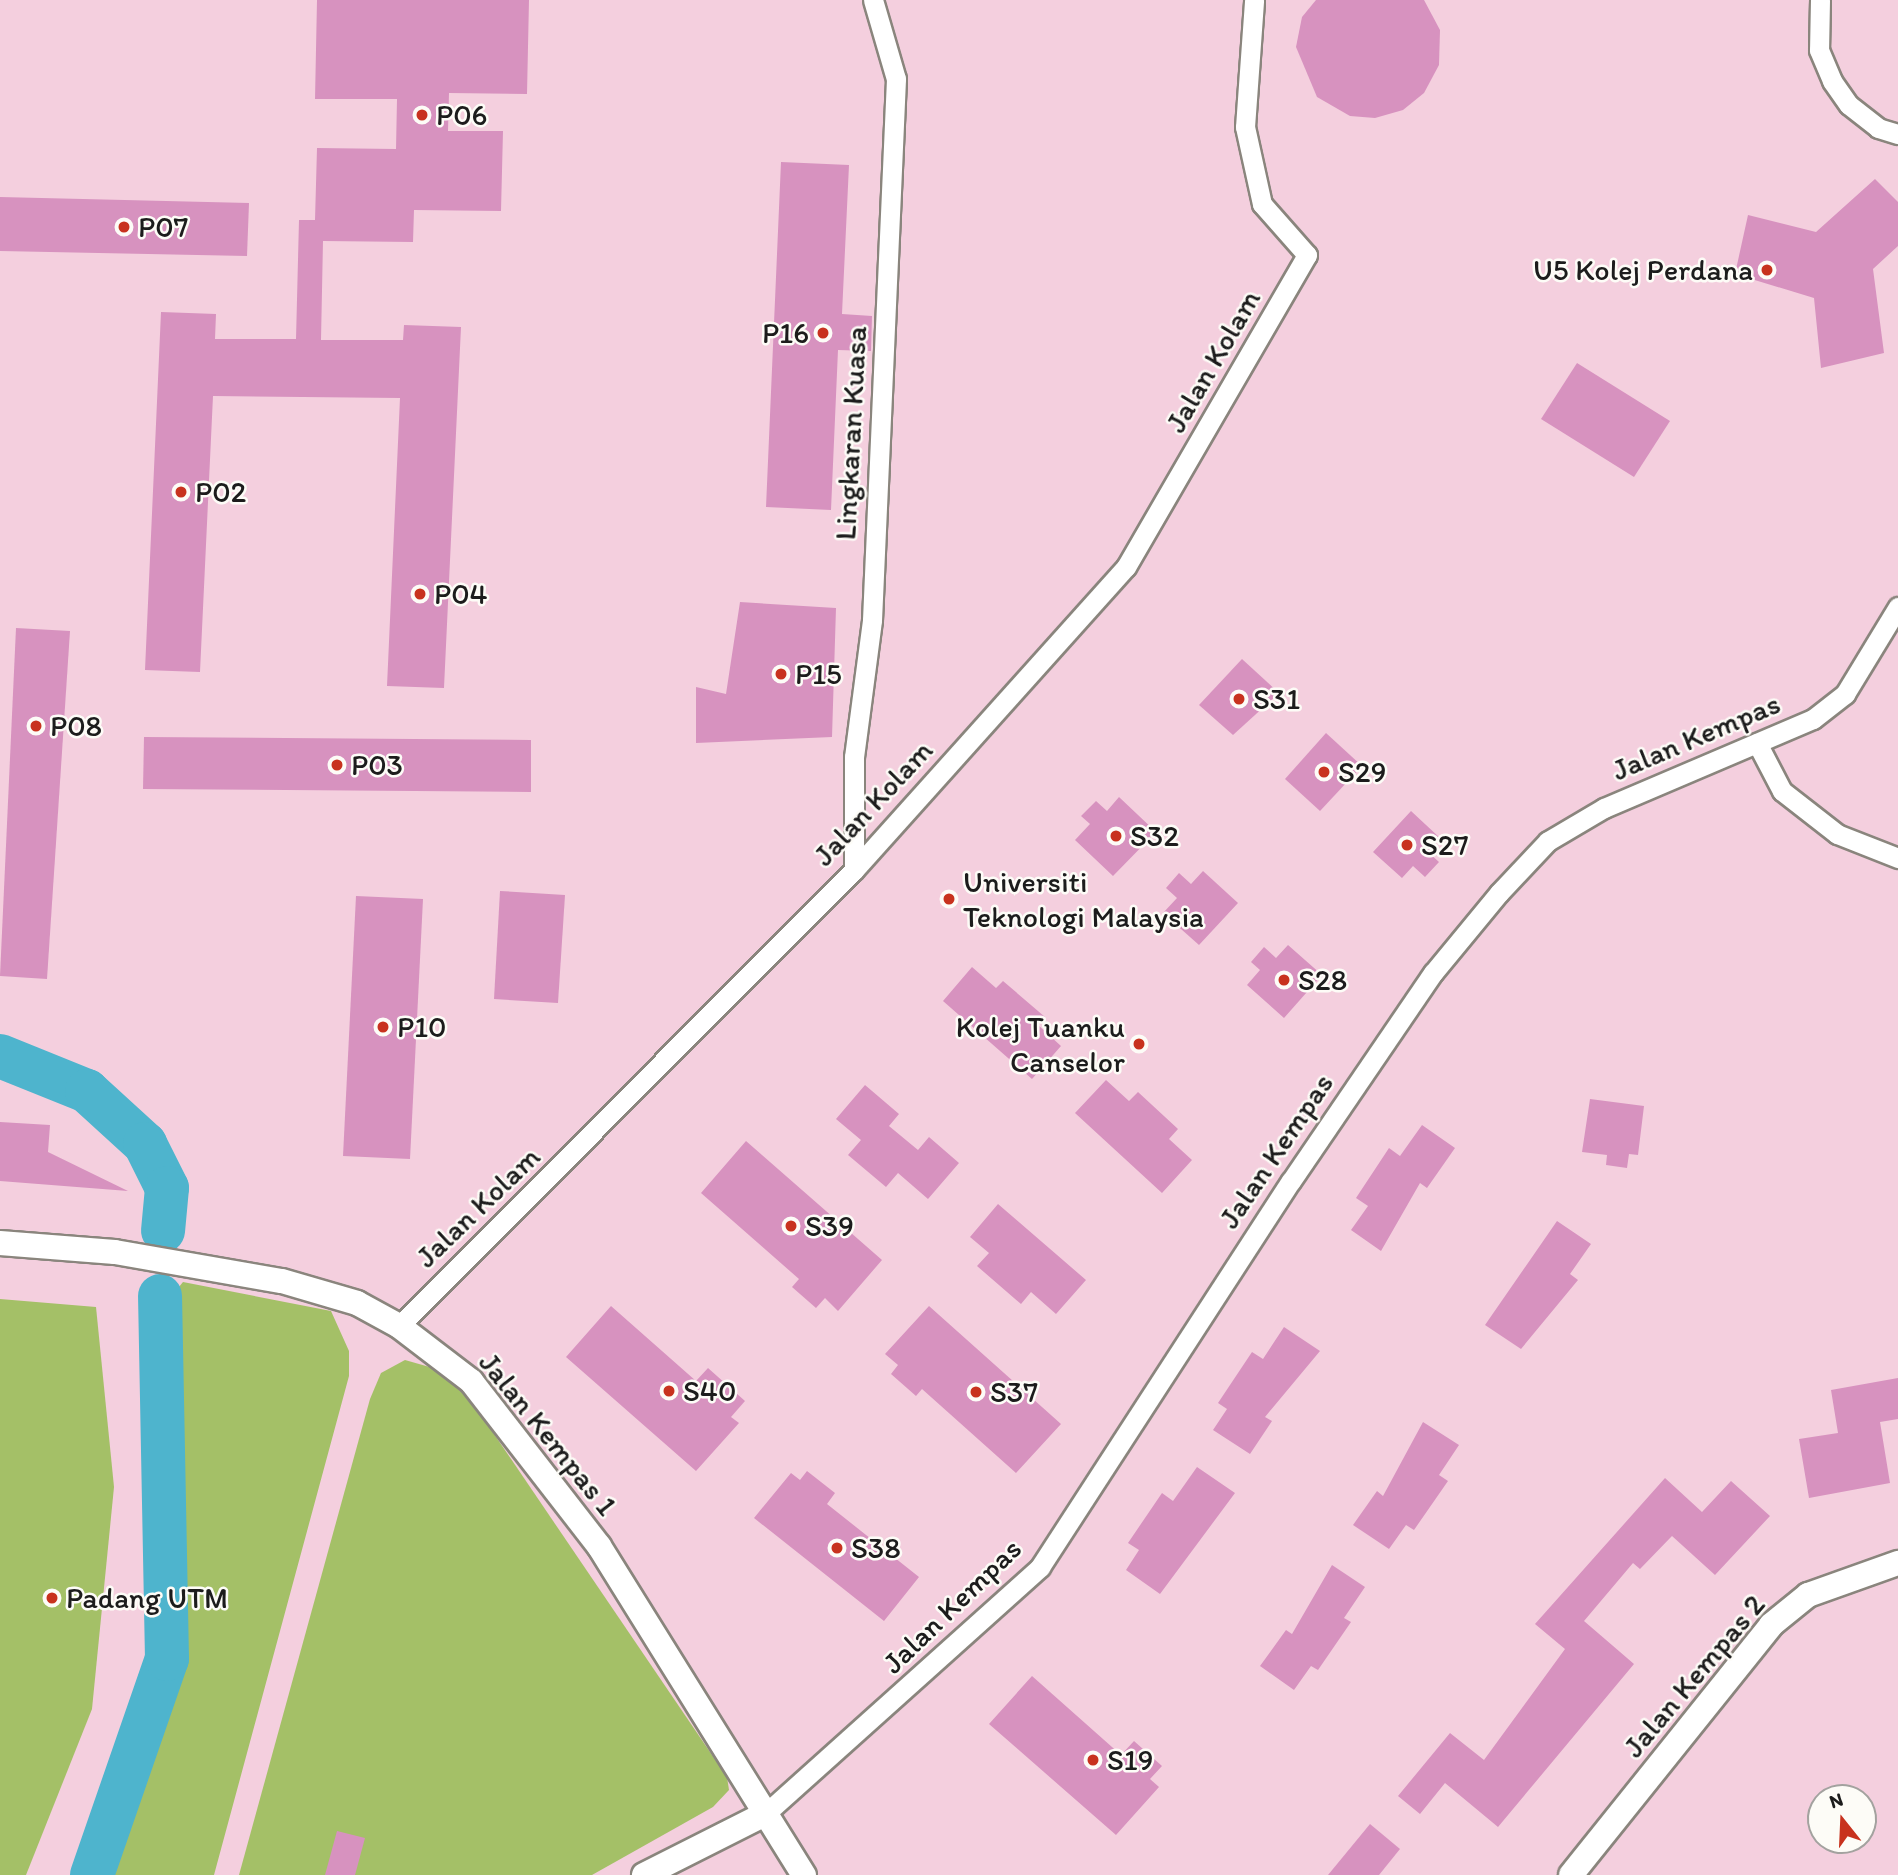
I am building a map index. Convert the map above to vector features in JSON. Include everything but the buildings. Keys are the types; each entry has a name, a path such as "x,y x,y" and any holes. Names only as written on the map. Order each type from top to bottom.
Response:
{"street":[{"name":"Lingkaran Kuasa","path":"854,870 853,757 872,620 896,79 873,0"},
{"name":"Jalan Kolam","path":"399,1326 854,870 1126,567 1307,255 1262,204 1248,140 1254,0"},
{"path":"1820,0 1819,50 1832,81 1849,105 1878,128 1898,134"},
{"name":"Jalan Kempas","path":"765,1814 1040,1567 1291,1181 1433,973 1499,893 1548,841 1604,808 1813,719 1845,694 1898,607"},
{"path":"1757,743 1782,791 1837,834 1898,858"},
{"name":"Jalan Kempas 1","path":"0,1242 115,1252 282,1281 357,1303 399,1326 471,1381 598,1546 804,1875"},
{"name":"Jalan Kempas 2","path":"1572,1875 1771,1625 1808,1595 1898,1563"},
{"path":"644,1875 765,1814"}],"shaded area":[{"name":"Universiti Teknologi Malaysia","path":"0,0 1898,0 1898,1875 0,1875"}],"green space":[{"path":"183,1282 331,1311 349,1351 349,1376 214,1875 103,1875 179,1656 170,1298"},
{"name":"Padang UTM","path":"0,1299 96,1307 114,1487 92,1709 26,1875 0,1875"},
{"path":"405,1360 440,1370 475,1406 727,1777 729,1790 713,1807 592,1875 239,1875 370,1399 381,1373"}],"waterway":[{"path":"0,1056 87,1091 145,1144 167,1188 163,1231"},
{"path":"92,1875 167,1659 160,1296"}],"place":[{"name":"P06","path":"422,115"},
{"name":"P07","path":"124,227"},
{"name":"U5 Kolej Perdana","path":"1767,270"},
{"name":"P16","path":"823,333"},
{"name":"P02","path":"181,492"},
{"name":"P04","path":"420,594"},
{"name":"P15","path":"781,674"},
{"name":"S31","path":"1239,699"},
{"name":"P08","path":"36,726"},
{"name":"P03","path":"337,765"},
{"name":"S29","path":"1324,772"},
{"name":"S32","path":"1116,836"},
{"name":"S27","path":"1407,845"},
{"name":"Universiti Teknologi Malaysia","path":"949,899"},
{"name":"S28","path":"1284,980"},
{"name":"P10","path":"383,1027"},
{"name":"Kolej Tuanku Canselor","path":"1139,1044"},
{"name":"S39","path":"791,1226"},
{"name":"S40","path":"669,1391"},
{"name":"S37","path":"976,1392"},
{"name":"S38","path":"837,1548"},
{"name":"Padang UTM","path":"52,1598"},
{"name":"S19","path":"1093,1760"}]}
